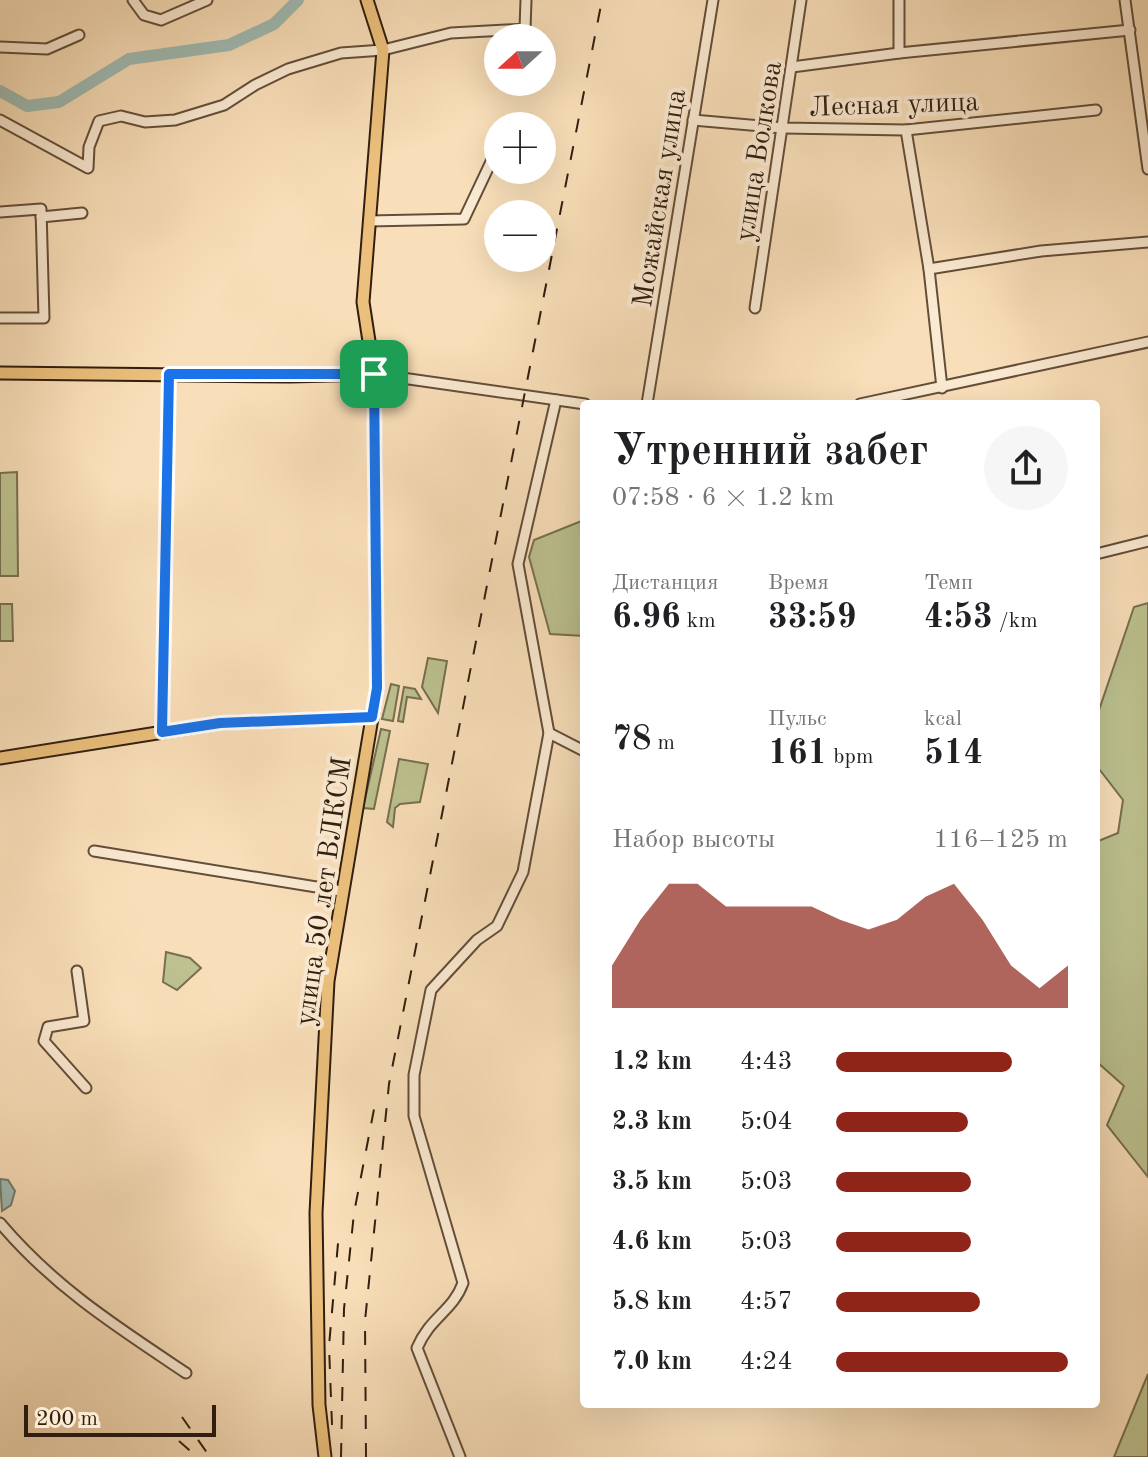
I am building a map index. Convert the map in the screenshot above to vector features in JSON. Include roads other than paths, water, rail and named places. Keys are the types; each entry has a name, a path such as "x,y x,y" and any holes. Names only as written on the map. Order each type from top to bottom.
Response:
{"main road":[{"name":"улица 50 лет ВЛКСМ","path":"325,1457 319,1405 316,1213 328,981 377,688 374,374 363,302 383,50 367,0"},
{"path":"0,373 374,374"},
{"path":"0,758 220,723 372,717"}],"street":[{"path":"133,0 144,15 161,20 207,0"},
{"path":"0,120 88,168 89,147 99,121 121,116 145,122 175,120 224,105 288,69 341,53 383,50 451,33 525,29 526,0"},
{"name":"Можайская улица","path":"648,400 713,0"},
{"name":"улица Волкова","path":"755,308 801,0"},
{"path":"899,0 899,53"},
{"path":"1125,0 1144,104 1148,169"},
{"path":"792,67 1130,30"},
{"path":"0,47 47,49 79,35"},
{"name":"Лесная улица","path":"693,120 783,128 906,130 1096,110"},
{"path":"906,130 929,269 942,388"},
{"path":"369,221 464,219 484,177"},
{"path":"0,212 41,209 44,318 0,318"},
{"path":"41,217 82,213"},
{"path":"929,269 1041,251 1148,242"},
{"path":"880,400 1148,342"},
{"path":"162,732 169,374"},
{"path":"374,374 580,403"},
{"path":"460,1457 417,1348 426,1326 457,1299 463,1283 414,1116 414,1075 431,990 477,940 497,926 523,872 549,733 518,564 556,400"},
{"path":"1100,553 1148,541"},
{"path":"549,733 580,749"},
{"path":"94,851 341,891"},
{"path":"77,971 84,1021 48,1027 44,1041 86,1088"},
{"path":"0,1223 27,1255 79,1302 186,1373"}],"water":[{"path":"0,1179 8,1180 15,1191 11,1205 2,1211"}],"waterway":[{"path":"0,91 27,106 59,102 129,59 229,45 274,24 298,0"}],"railway":[{"path":"366,1457 365,1321 389,1084 602,0"},
{"path":"341,1457 344,1309 354,1213 375,1104"},
{"path":"332,1425 329,1346 339,1232"},
{"path":"182,1417 210,1457"},
{"path":"179,1441 197,1457"}]}
